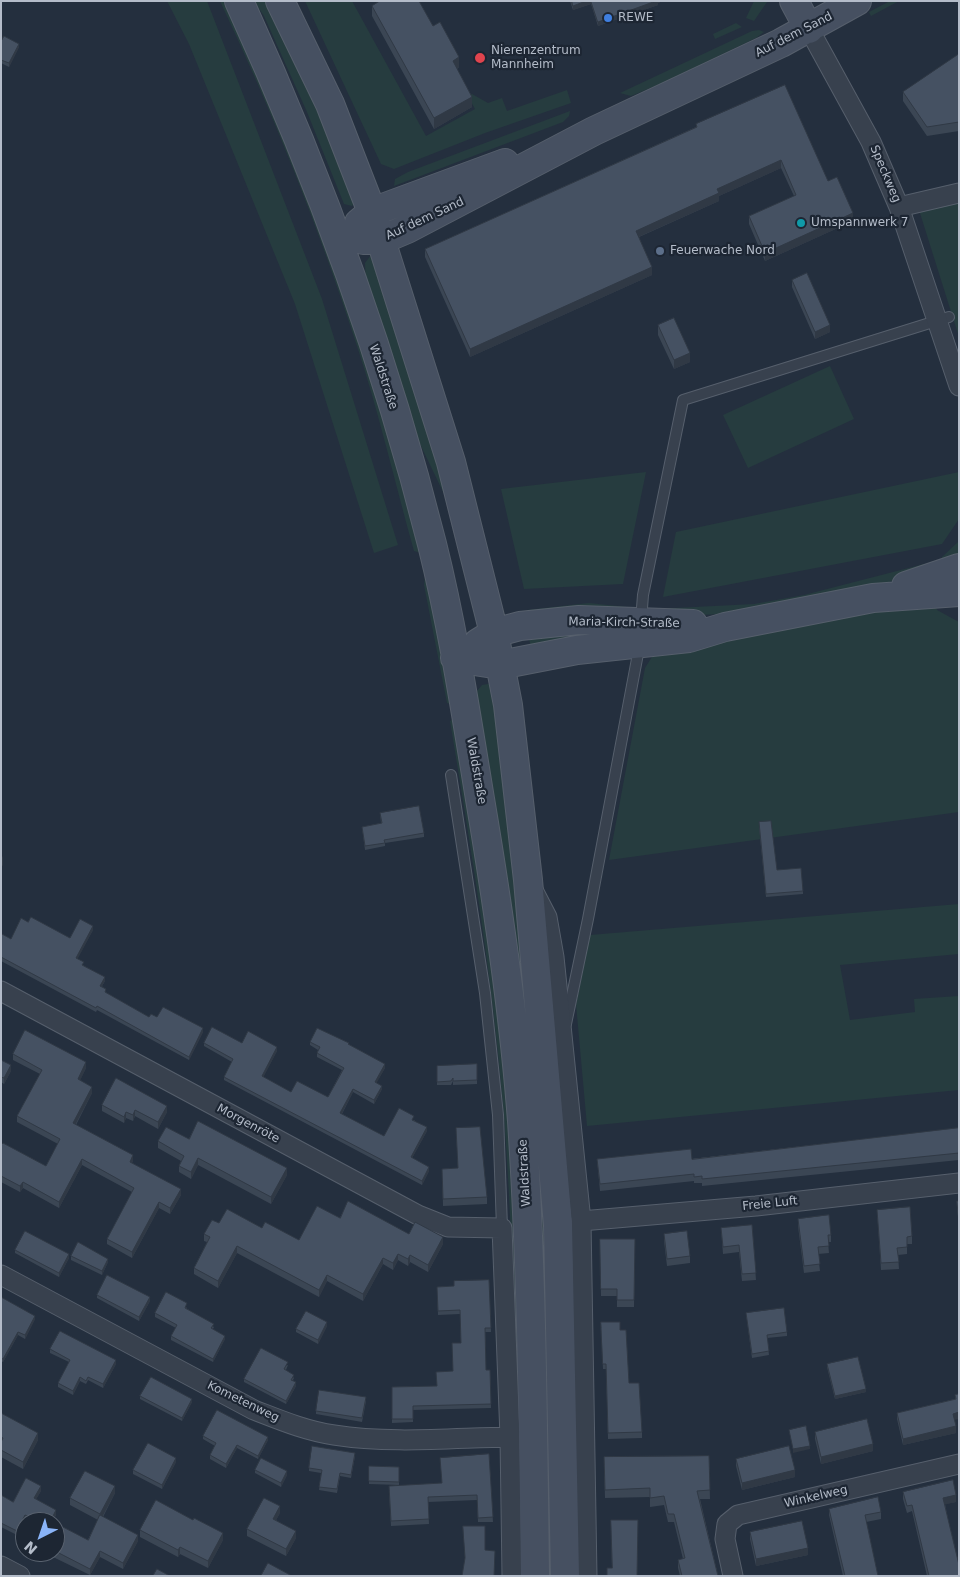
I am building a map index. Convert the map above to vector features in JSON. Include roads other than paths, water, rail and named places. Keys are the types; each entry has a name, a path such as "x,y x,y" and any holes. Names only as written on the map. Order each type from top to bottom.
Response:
{"main road":[{"name":"Waldstraße","path":"239,1 281,92 339,241 410,464 433,547 455,658 497,896 510,994 522,1118 528,1226 535,1482 535,1576"},
{"path":"280,1 330,104 381,240 451,462 494,633 509,714 528,880 558,1225 565,1576"},
{"path":"794,1 809,29"},
{"name":"Auf dem Sand","path":"339,241 381,240 453,207 594,131 809,29 857,1"},
{"name":"Auf dem Sand","path":"339,241 372,212 594,131"},
{"name":"Maria-Kirch-Straße","path":"873,598 959,568"},
{"name":"Maria-Kirch-Straße","path":"455,658 500,665 577,650 641,633 725,627 873,598 959,592"},
{"name":"Maria-Kirch-Straße","path":"455,658 494,633 520,626 579,620 641,633"}],"street":[{"name":"Speckweg","path":"809,29 906,205 943,319 959,386"},
{"path":"906,205 959,193"},
{"path":"528,880 547,916 562,1031 581,1221 587,1576"},
{"name":"Morgenröte","path":"1,991 418,1215 448,1227 502,1228"},
{"name":"Freie Luft","path":"581,1221 756,1206 959,1183"},
{"name":"Waldstraße","path":"502,1228 510,1437 512,1576"},
{"name":"Kometenweg","path":"1,1275 254,1410 289,1424 333,1435 373,1439 510,1437"},
{"name":"Winkelweg","path":"733,1576 725,1539 727,1524 738,1515 959,1464"},
{"path":"1,1566 20,1576"}],"lane":[{"path":"562,1031 568,1019 588,919 641,633 643,595 683,400 943,319"},
{"name":"Waldstraße","path":"451,775 485,993 498,1115 502,1228"}],"place":[{"name":"REWE","path":"608,18"},
{"name":"Nierenzentrum Mannheim","path":"480,58"},
{"name":"Umspannwerk 7","path":"801,223"},
{"name":"Feuerwache Nord","path":"660,251"}]}
